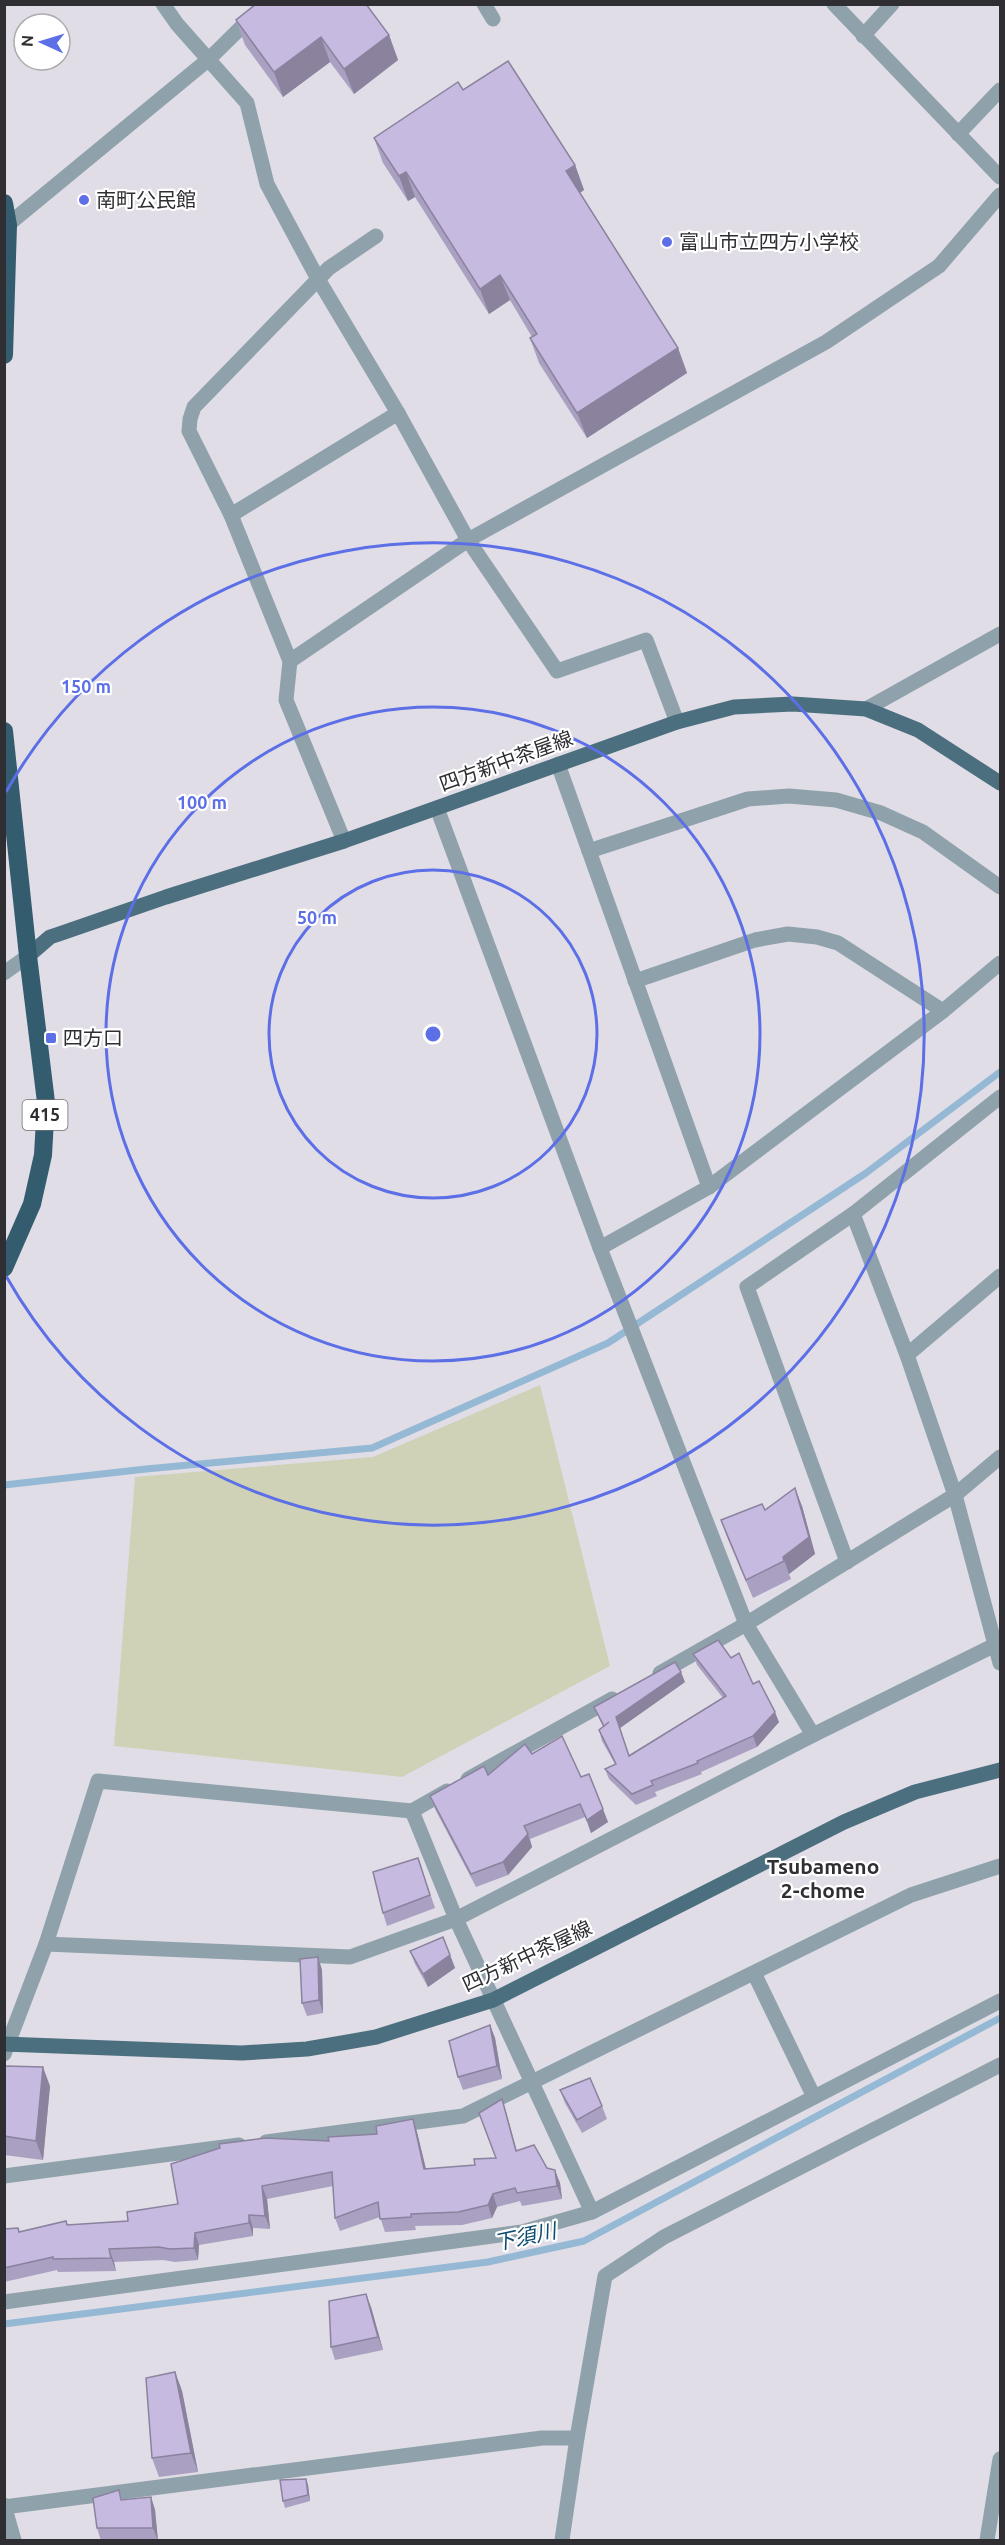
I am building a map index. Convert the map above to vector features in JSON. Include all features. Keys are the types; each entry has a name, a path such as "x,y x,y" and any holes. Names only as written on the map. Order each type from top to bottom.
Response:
{"highway":[{"path":"4,203 6,226 4,355"},
{"name":"415","path":"4,731 27,956 46,1102 43,1155 32,1204 4,1268"}],"main road":[{"name":"四方新中茶屋線","path":"27,956 50,937 58,934 344,841 677,722 734,707 793,704 866,709 918,730 1000,783"},
{"name":"四方新中茶屋線","path":"6,2048 242,2054 307,2049 376,2037 493,2000 844,1822 915,1792 1000,1770"}],"street":[{"path":"163,4 177,24 247,103 267,184 318,279 398,413 468,540 557,671 646,640 677,722"},
{"path":"6,226 209,59 265,4"},
{"path":"484,4 493,19"},
{"path":"834,4 1000,177"},
{"path":"863,36 892,4"},
{"path":"958,134 1000,90"},
{"path":"290,661 468,540 826,342 939,266 1000,195"},
{"path":"344,841 286,700 290,661 231,516 189,431 194,407 329,268 376,236"},
{"path":"231,516 398,413"},
{"path":"866,709 1000,634"},
{"path":"558,764 709,1187"},
{"path":"589,851 748,799 789,796 836,800 881,813 923,832 1000,887"},
{"path":"437,808 600,1248 746,1624 813,1735"},
{"path":"635,981 755,940 788,934 817,937 838,943 943,1011"},
{"path":"4,973 27,956"},
{"path":"600,1248 709,1187 1000,966"},
{"path":"847,1562 747,1287 853,1214 1000,1097"},
{"path":"853,1214 907,1355 955,1495 1000,1663"},
{"path":"907,1355 1000,1276"},
{"path":"642,1683 746,1624 955,1495 1000,1457"},
{"path":"46,1944 350,1957 456,1919 813,1735 995,1645"},
{"path":"6,2048 46,1944 98,1781 412,1811 621,1694"},
{"path":"412,1811 456,1919 592,2212"},
{"path":"4,2176 463,2116 532,2084 911,1895 1000,1866"},
{"path":"754,1973 814,2097"},
{"path":"4,2302 522,2232 592,2212 1000,2001"},
{"path":"562,2541 605,2276 664,2237 1000,2065"},
{"path":"14,2541 5,2506 542,2438 577,2438"},
{"path":"987,2541 1000,2459"}],"green space":[{"path":"540,1385 610,1666 402,1777 114,1746 135,1477 373,1457"}],"building":[{"path":"256,4 366,4 389,35 344,69 321,37 274,72 236,20"},
{"path":"508,61 575,165 566,171 678,348 577,413 530,338 537,334 500,275 480,289 406,172 399,176 374,138 458,82 463,90"},
{"path":"795,1488 809,1537 783,1557 784,1561 746,1580 721,1520 762,1504 765,1510"},
{"path":"718,1640 731,1658 739,1653 753,1684 759,1681 775,1712 753,1736 697,1761 698,1763 651,1781 653,1785 632,1794 605,1769 616,1764 599,1730 604,1726 594,1707 675,1662 681,1672 616,1717 629,1756 726,1696 693,1654"},
{"path":"562,1736 581,1777 589,1774 603,1809 587,1820 580,1804 524,1826 528,1834 503,1862 471,1874 430,1796 484,1766 488,1775 525,1744 532,1754"},
{"path":"418,1858 430,1895 383,1913 373,1872"},
{"path":"443,1937 450,1955 423,1974 410,1951"},
{"path":"318,1957 319,2000 302,2003 300,1959"},
{"path":"490,2025 497,2066 458,2077 449,2041"},
{"path":"4,2066 43,2067 36,2141 4,2136"},
{"path":"590,2078 602,2106 577,2120 560,2090"},
{"path":"502,2099 516,2151 534,2145 547,2168 555,2170 557,2186 517,2193 515,2188 493,2194 488,2205 458,2212 411,2214 411,2217 380,2219 378,2202 335,2218 332,2172 262,2186 265,2216 249,2215 249,2223 195,2233 194,2248 109,2249 111,2258 53,2259 53,2257 4,2268 4,2229 18,2228 19,2232 66,2221 67,2225 128,2221 127,2212 178,2204 171,2164 220,2148 219,2144 265,2138 329,2141 328,2137 377,2134 376,2126 413,2119 424,2169 475,2165 474,2159 496,2158 479,2113"},
{"path":"366,2294 378,2337 331,2347 329,2301"},
{"path":"175,2372 191,2453 152,2458 146,2378"},
{"path":"306,2479 308,2495 283,2501 280,2480"},
{"path":"119,2490 121,2500 151,2497 153,2528 97,2528 93,2498"}],"waterway":[{"path":"4,1485 372,1448 608,1343 866,1173 1000,1072"},
{"name":"下須川","path":"4,2324 488,2262 584,2241 1000,2018"}],"place":[{"name":"南町公民館","path":"84,200"},
{"name":"富山市立四方小学校","path":"667,242"},
{"name":"四方口","path":"51,1038"}],"district":[{"name":"Tsubameno 2-chome","path":"823,1879"}]}
